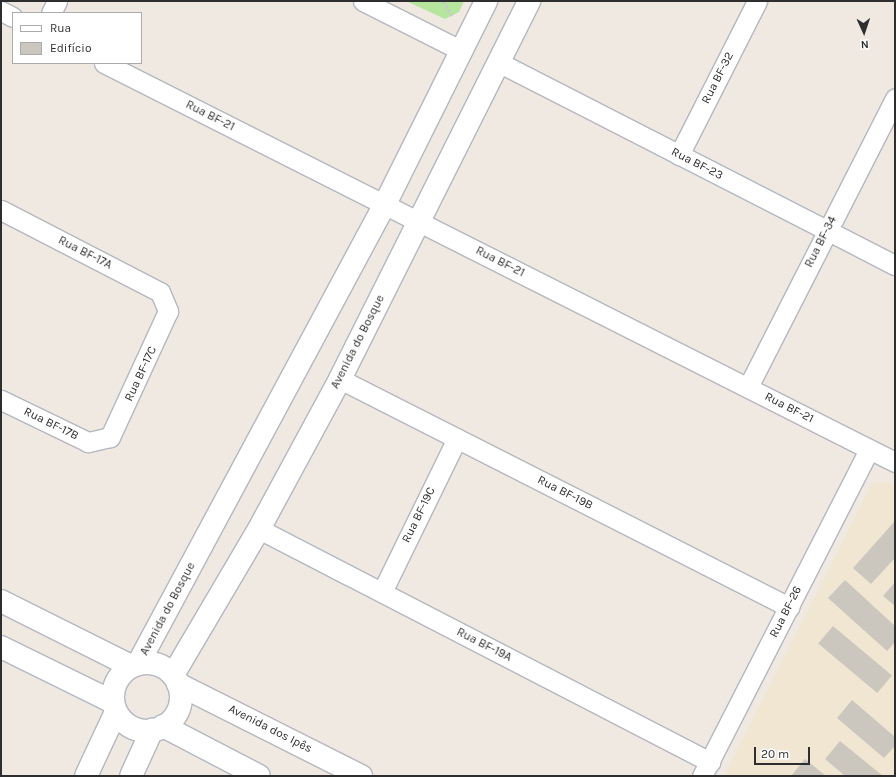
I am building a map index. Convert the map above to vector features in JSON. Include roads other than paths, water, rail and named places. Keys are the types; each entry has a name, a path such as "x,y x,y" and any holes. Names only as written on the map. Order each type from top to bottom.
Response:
{"street":[{"path":"52,12 57,1"},
{"path":"363,1 462,51"},
{"name":"Avenida do Bosque","path":"135,665 385,204 486,1"},
{"name":"Avenida do Bosque","path":"176,679 340,379 529,1"},
{"name":"Rua BF-32","path":"679,155 757,1"},
{"path":"1,11 12,16"},
{"name":"Rua BF-23","path":"498,62 895,265"},
{"name":"Rua BF-21","path":"106,64 895,462"},
{"name":"Rua BF-34","path":"748,387 895,98"},
{"name":"Rua BF-17A","path":"1,210 160,292 165,301"},
{"name":"Rua BF-17C","path":"102,441 116,430 165,323 168,311 165,301"},
{"name":"Rua BF-19B","path":"340,379 789,607"},
{"name":"Rua BF-17B","path":"1,400 88,442 102,441"},
{"name":"Rua BF-19C","path":"382,592 457,438"},
{"name":"Rua BF-26","path":"706,769 869,449"},
{"name":"Rua BF-19A","path":"259,528 382,592 706,769"},
{"path":"1,601 135,665 156,664 176,679 180,703 171,720 157,728 131,776"},
{"path":"1,648 115,707 131,727 157,728 259,776"},
{"path":"86,776 115,707 116,681 135,665"},
{"name":"Avenida dos Ipês","path":"176,679 361,776"}]}
